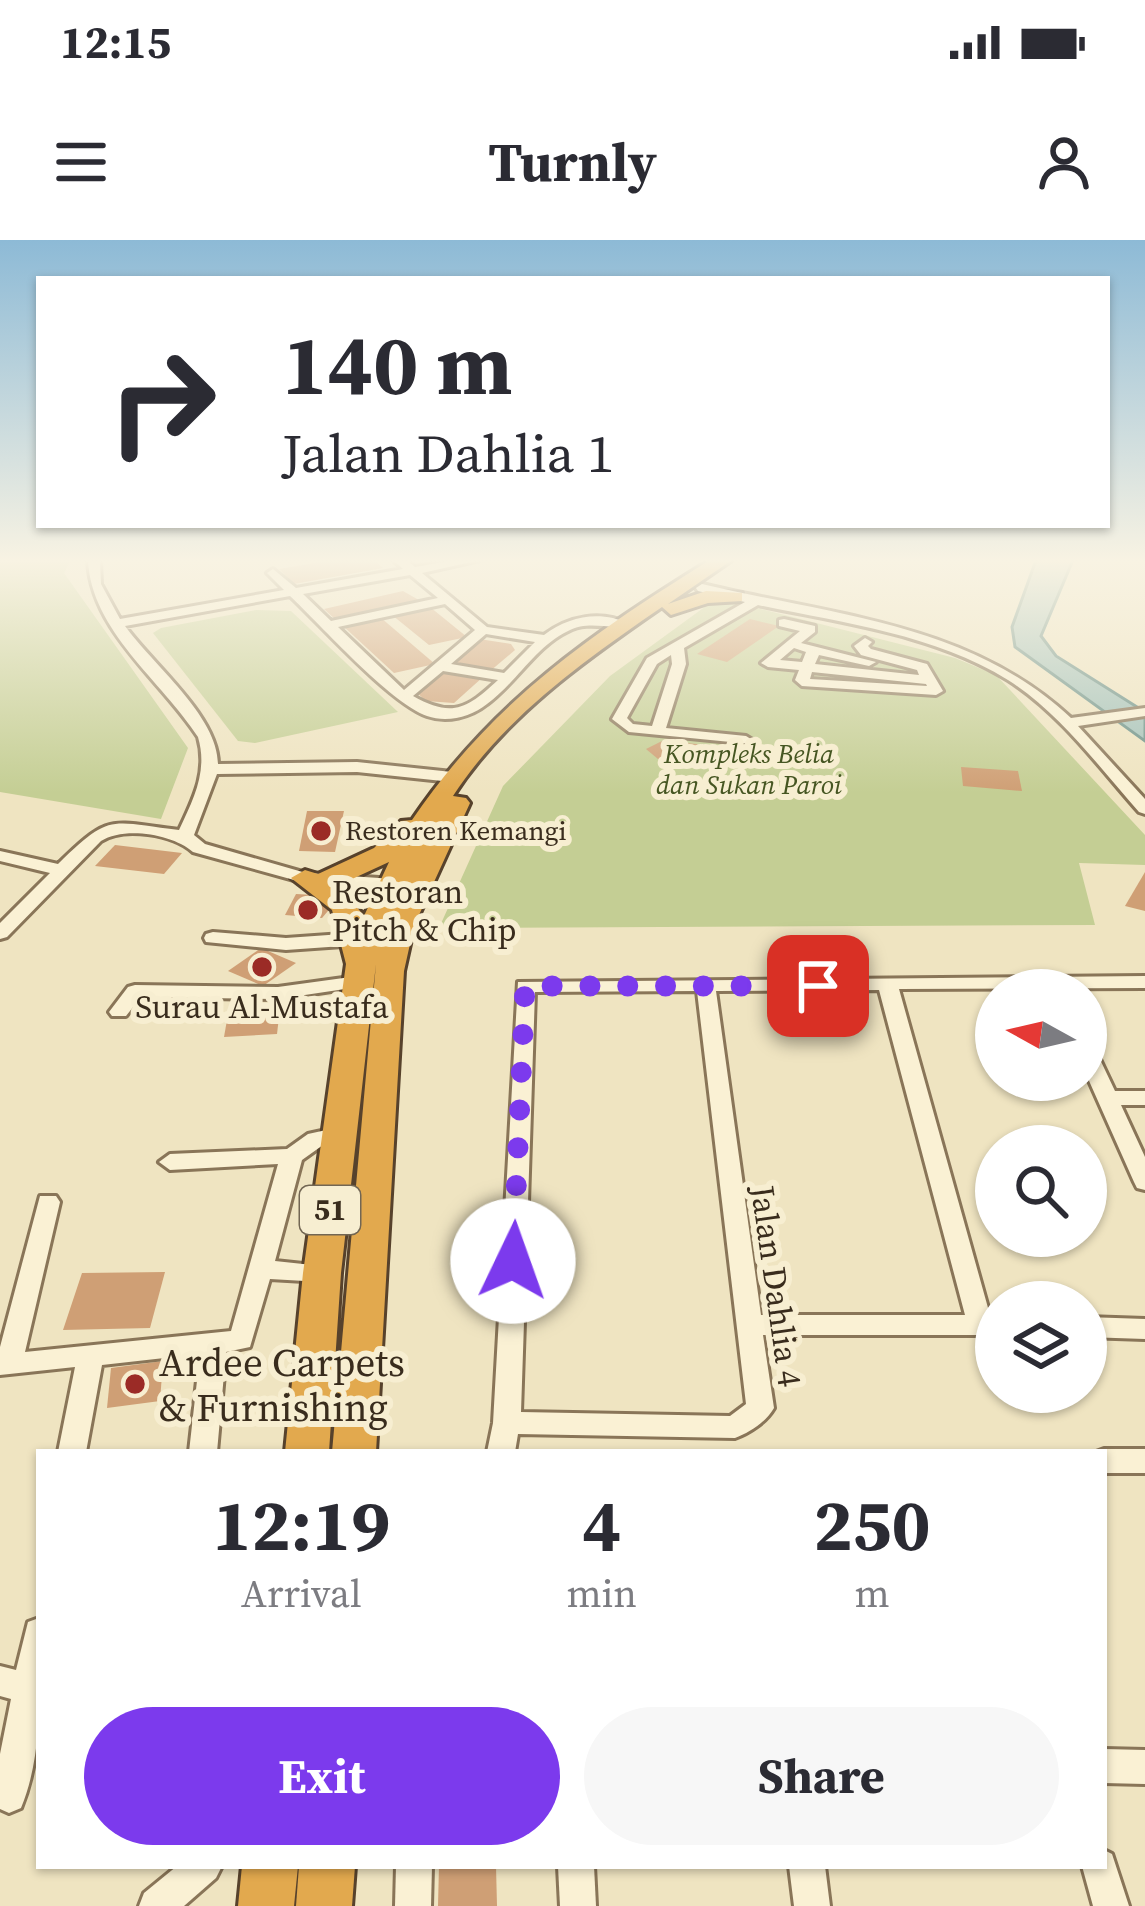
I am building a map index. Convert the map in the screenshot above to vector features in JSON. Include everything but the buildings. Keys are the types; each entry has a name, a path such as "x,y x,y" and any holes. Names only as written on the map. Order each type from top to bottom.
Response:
{"highway":[{"name":"51","path":"354,1449 385,1017 411,838 449,781 519,700 604,638"},
{"name":"51","path":"307,1449 322,1273 358,963 459,801 522,724 625,638"},
{"path":"316,879 383,854 449,781"},
{"path":"316,879 350,910 358,963"},
{"path":"346,1080 361,1066 369,1019 385,1017"},
{"path":"266,1906 271,1869"},
{"path":"324,1906 327,1869"}],"street":[{"path":"130,638 203,732 212,753 185,836"},
{"path":"339,638 420,710 442,714 473,710 551,638"},
{"path":"404,697 474,638"},
{"path":"533,638 548,640"},
{"path":"688,638 652,661 619,719 629,728 657,733 746,741"},
{"path":"798,638 768,663 804,668 914,677 935,681 936,691 807,683 802,680 804,668 814,650"},
{"path":"846,638 865,642"},
{"path":"788,645 895,668 914,677 926,673 922,667 866,652 861,646 870,638"},
{"path":"905,638 989,664 1018,681 1067,723 1145,809"},
{"path":"657,733 680,664 677,645"},
{"path":"440,666 508,678"},
{"path":"1067,723 1145,712"},
{"path":"208,769 357,766 449,781"},
{"path":"0,933 111,827 185,836 199,848 316,879 404,885"},
{"path":"0,856 61,870"},
{"path":"213,938 277,944 358,963"},
{"path":"119,1012 134,991 278,993 358,963"},
{"path":"1107,984 1145,982"},
{"path":"888,985 975,1281"},
{"path":"503,1449 525,986 975,986"},
{"name":"Jalan Dahlia 4","path":"507,1423 735,1427 760,1408 706,986"},
{"path":"1145,1099 1107,1098 1145,1182"},
{"path":"170,1162 292,1156 316,1139 340,1134"},
{"path":"203,1449 227,1342 261,1269 292,1156"},
{"path":"48,1202 4,1364 227,1342"},
{"path":"261,1269 322,1273"},
{"path":"748,1324 975,1324"},
{"path":"1107,1328 1145,1329"},
{"path":"73,1449 90,1357"},
{"path":"1107,1461 1145,1461"},
{"path":"9,1796 14,1685 36,1638"},
{"path":"1107,1766 1145,1767"},
{"path":"157,1906 200,1869"},
{"path":"413,1906 414,1869"},
{"path":"576,1869 578,1906"},
{"path":"807,1869 812,1906"},
{"path":"1101,1869 1111,1906"}],"green space":[{"path":"0,638 110,638 188,748 161,819 0,792"},
{"path":"157,638 319,638 398,712 255,743 238,741"},
{"name":"Kompleks Belia dan Sukan Paroi","path":"662,638 875,638 955,658 996,675 1145,835 1145,865 1079,863 1095,925 439,928 503,786 610,676"}],"water":[{"path":"1014,638 1042,638 1056,656 1145,712 1145,741 1015,647"}],"place":[{"name":"Restoren Kemangi","path":"321,831"},
{"name":"Restoran Pitch & Chip","path":"308,910"},
{"name":"Surau Al-Mustafa","path":"262,967"},
{"name":"Ardee Carpets & Furnishing","path":"135,1384"}],"route":[{"path":"513,1261 525,986 818,986"}]}
